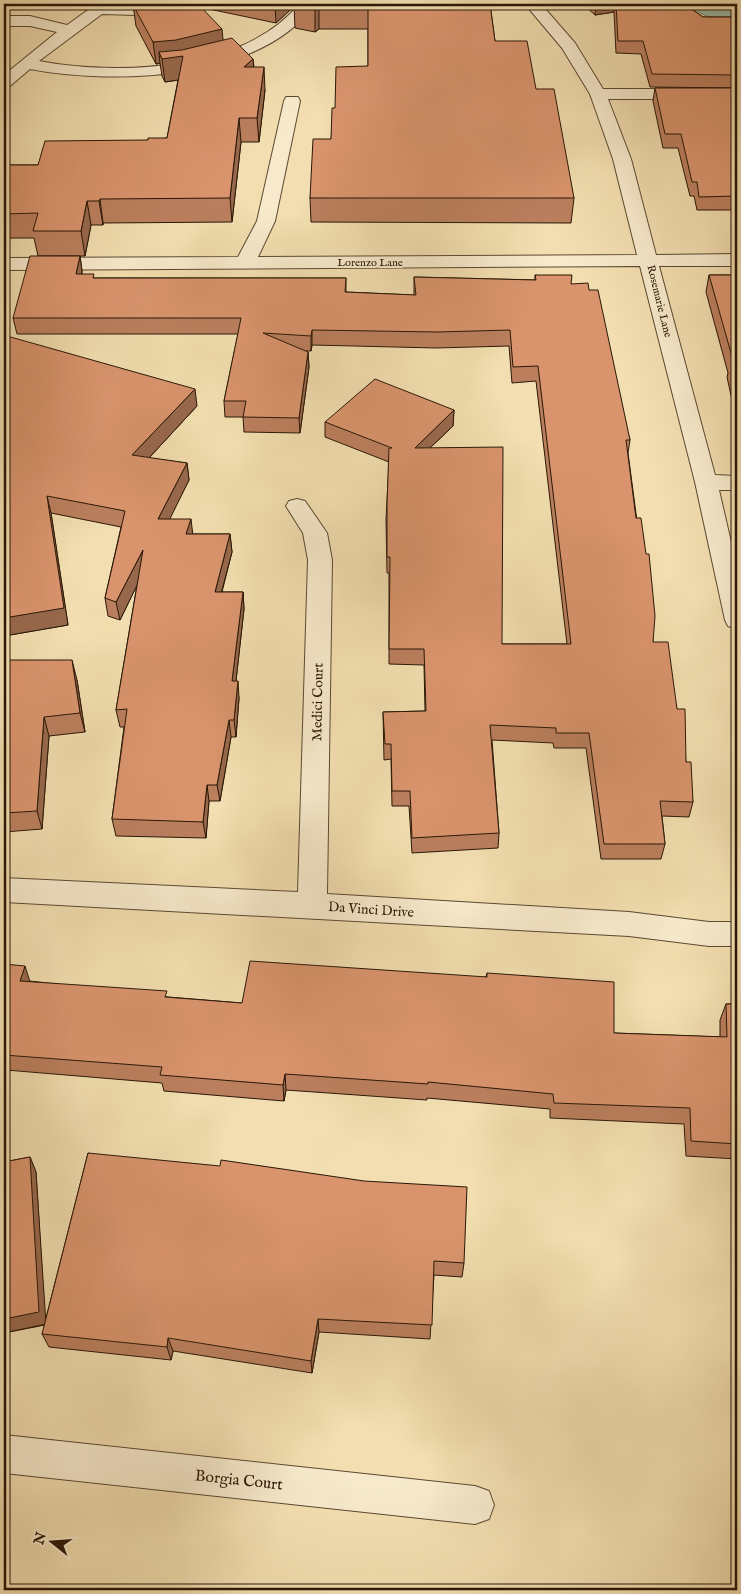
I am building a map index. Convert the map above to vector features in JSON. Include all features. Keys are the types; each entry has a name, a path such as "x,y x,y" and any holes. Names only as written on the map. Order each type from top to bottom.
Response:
{"street":[{"path":"4,83 26,63 69,30 92,6 130,11 166,4"},
{"path":"26,63 73,71 104,73 180,67 245,49 274,35 292,22 307,4"},
{"name":"Rosemarie Lane","path":"533,4 569,46 598,94 622,159 650,260 706,482 737,620"},
{"path":"30,21 35,5"},
{"path":"5,22 30,21 69,30"},
{"path":"598,94 737,94"},
{"path":"245,263 266,221 292,101"},
{"name":"Lorenzo Lane","path":"4,264 737,260"},
{"path":"706,482 737,483"},
{"name":"Medici Court","path":"297,506 315,533 320,560 312,905"},
{"name":"Da Vinci Drive","path":"4,890 312,905 629,924 709,934 737,934"},
{"name":"Borgia Court","path":"4,1454 475,1505"}],"shaded area":[{"path":"686,4 737,4 737,21 710,17"}],"building":[{"path":"198,4 222,29 176,40 153,42 133,5"},
{"path":"490,4 495,41 527,41 536,89 554,89 574,198 310,198 313,139 331,139 332,108 335,108 336,67 368,66 368,6 319,7 315,10 294,5"},
{"path":"616,4 684,4 703,17 737,17 737,75 652,74 643,41 618,41"},
{"path":"232,38 253,59 244,67 264,67 257,118 239,118 230,198 100,199 99,201 87,201 81,231 33,231 38,213 4,214 4,165 38,165 45,141 148,140 148,138 167,138 183,56 162,59 159,52 182,50"},
{"path":"655,88 737,88 737,196 699,197 697,182 692,182 681,134 665,134"},
{"path":"30,256 80,256 76,274 94,274 93,278 346,278 345,292 416,295 414,277 536,280 535,275 572,275 571,284 588,283 589,290 598,290 630,440 626,440 636,518 641,518 646,554 649,554 655,616 653,642 668,642 677,709 685,709 686,762 691,762 693,802 660,801 665,844 604,844 589,733 556,733 556,728 490,725 499,833 412,838 410,791 392,791 391,744 385,744 383,712 426,711 424,649 389,649 390,557 387,557 387,504 389,448 392,448 325,422 375,379 454,410 415,448 503,447 502,644 571,644 538,366 513,367 510,330 437,332 312,330 311,336 263,333 308,352 299,418 243,417 246,401 224,401 241,318 13,318"},
{"path":"709,275 737,275 737,389 731,360 733,360"},
{"path":"7,336 195,389 132,455 187,463 158,519 191,519 186,534 230,534 215,592 243,592 232,681 238,681 234,720 229,720 217,785 207,785 203,822 112,819 127,709 116,710 143,550 116,602 105,598 125,511 47,496 64,608 4,618 4,349"},
{"path":"4,660 72,660 80,713 44,717 37,811 4,813"},
{"path":"250,961 487,977 487,973 614,982 614,1033 727,1037 726,1004 737,1004 737,1144 691,1141 690,1108 554,1103 553,1094 428,1082 428,1084 285,1074 283,1085 160,1075 162,1067 4,1055 4,964 25,966 20,981 167,991 165,997 242,1003"},
{"path":"88,1153 220,1166 221,1160 364,1181 467,1187 464,1263 434,1261 432,1325 318,1319 311,1361 168,1338 167,1347 42,1334"},
{"path":"30,1157 39,1312 4,1319 4,1162"}]}
